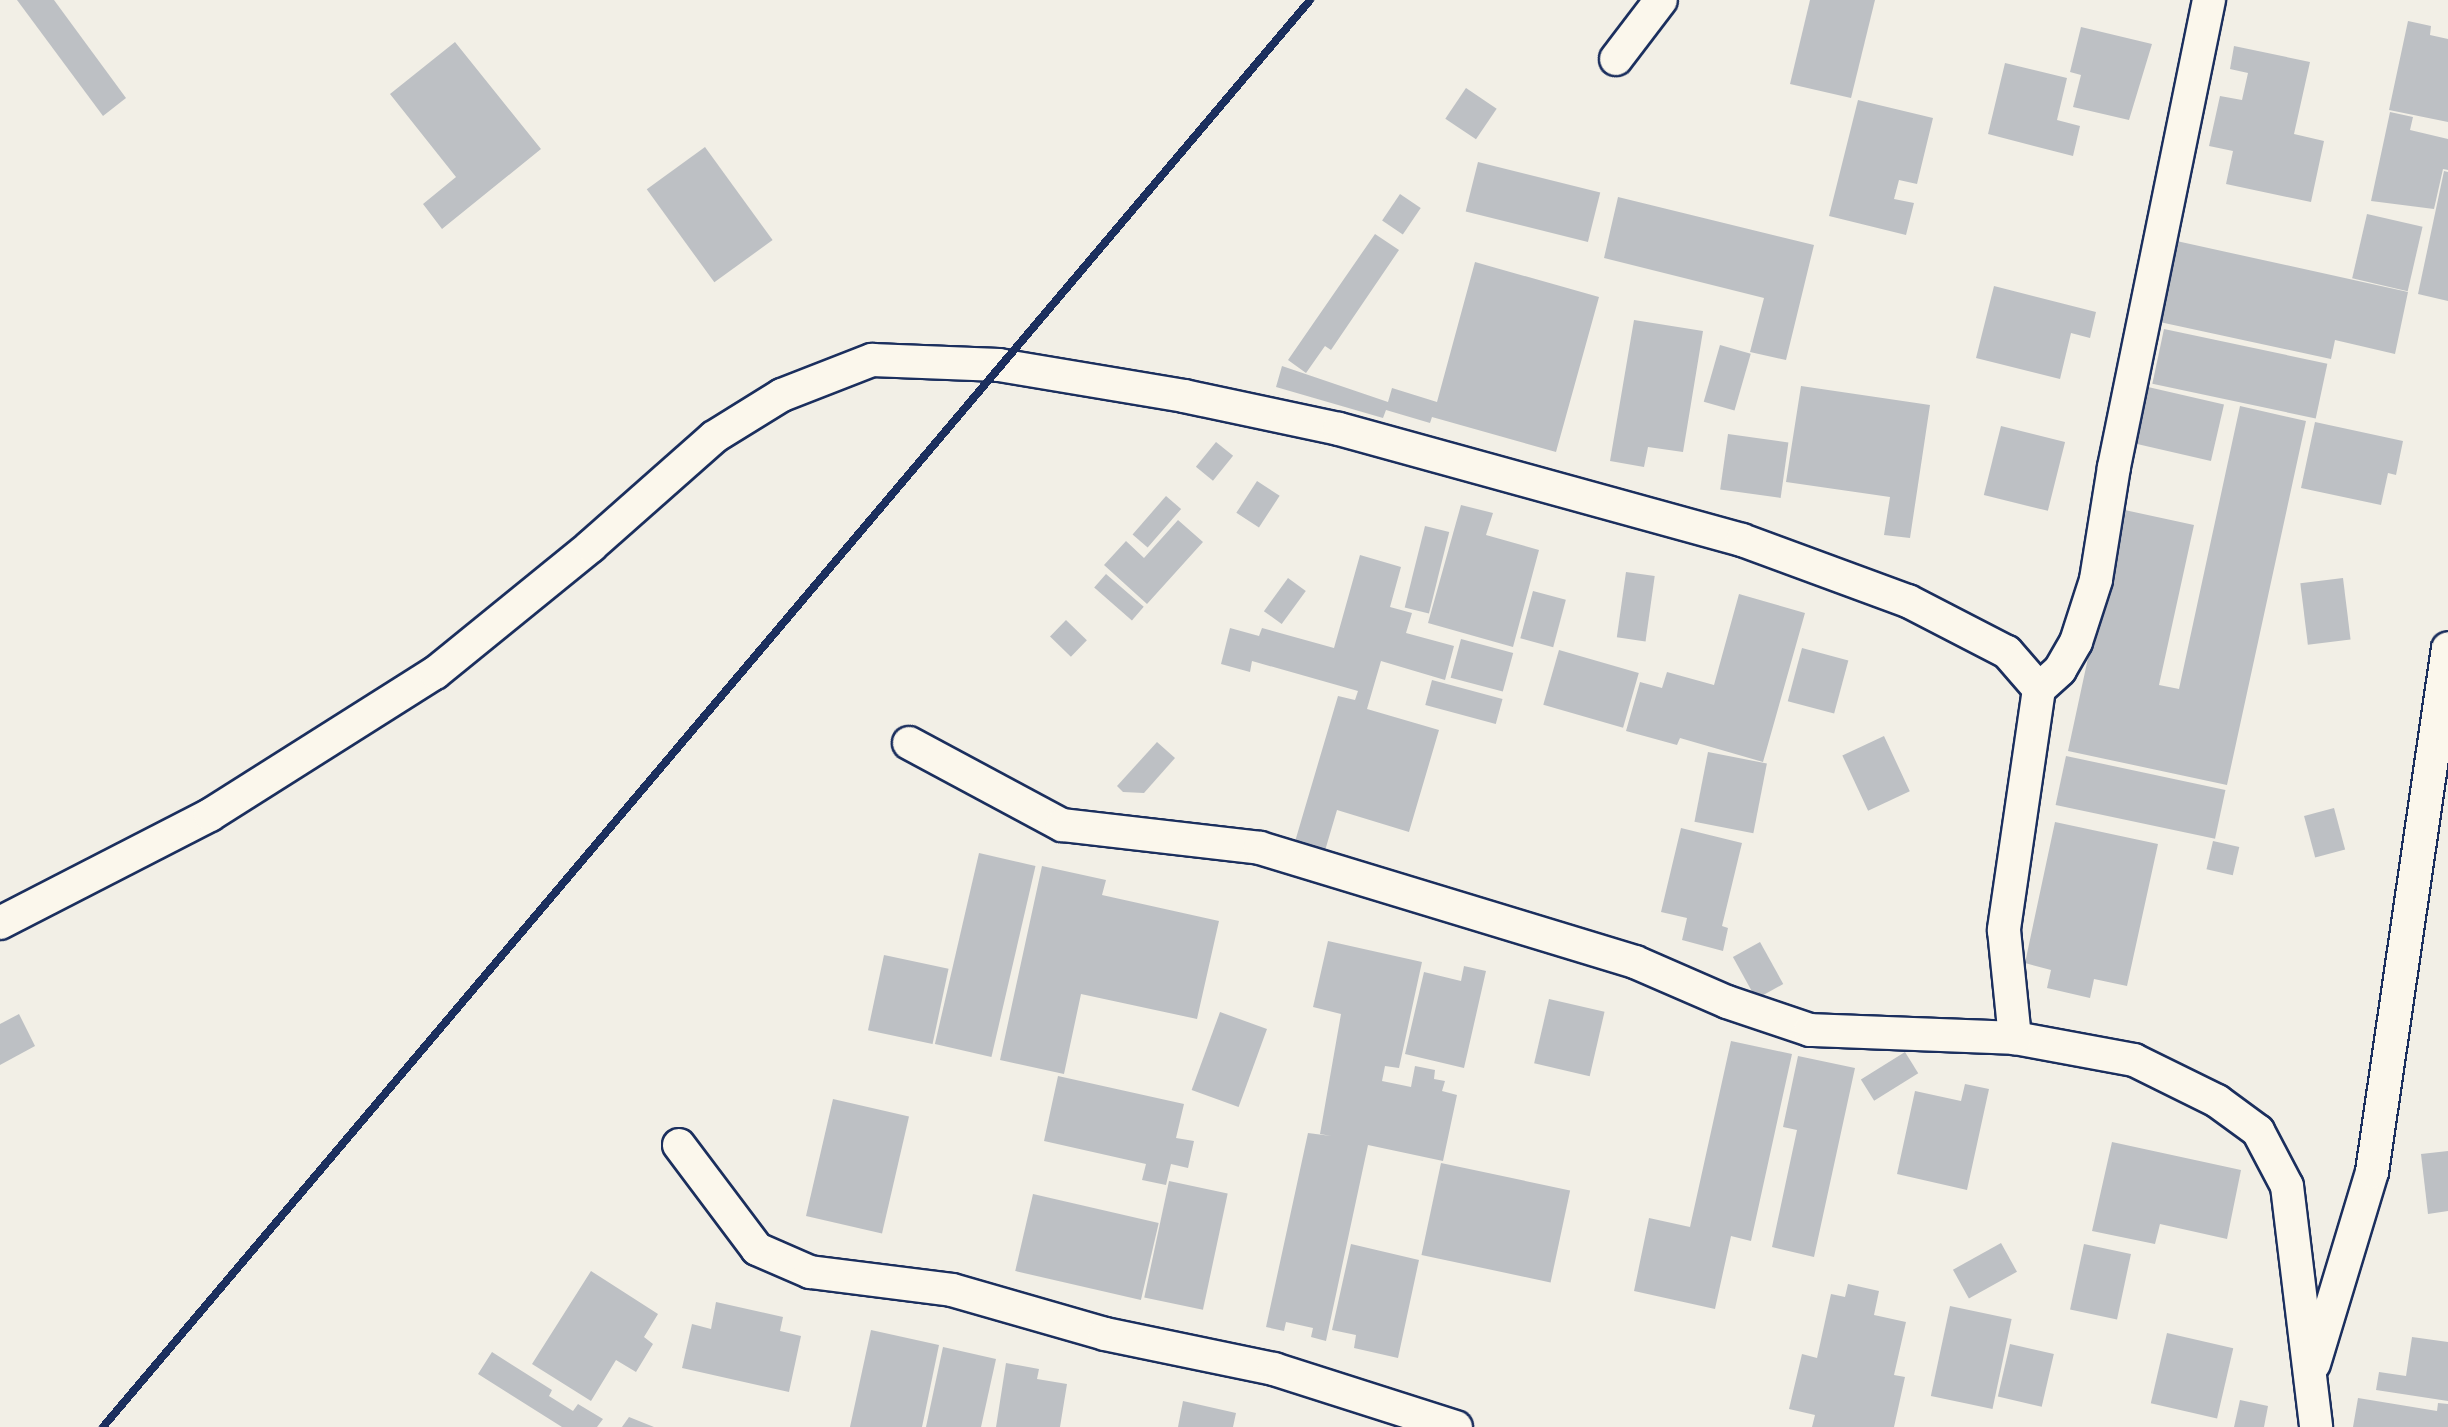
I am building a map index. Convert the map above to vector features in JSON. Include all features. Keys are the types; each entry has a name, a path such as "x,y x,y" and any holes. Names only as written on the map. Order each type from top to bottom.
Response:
{"street":[{"path":"1616,59 1661,0"},
{"path":"2015,1038 2004,930 2039,689 2060,670 2076,642 2096,580 2114,467 2208,0"},
{"path":"0,923 210,815 435,673 591,546 714,437 782,394 872,360 999,365 1262,412 1339,429 1742,540 1908,601 2007,652 2039,689"},
{"path":"2310,1378 2372,1172 2448,648"},
{"path":"909,743 1062,825 1260,848 1635,962 1727,1002 1810,1030 2015,1038 2134,1060 2217,1101 2258,1132 2288,1186 2316,1427"},
{"path":"679,1145 757,1248 810,1272 952,1290 1105,1334 1274,1368 1456,1427"}],"building":[{"path":"17,0 54,0 126,98 103,116"},
{"path":"1810,0 1875,0 1851,98 1790,84"},
{"path":"2408,21 2431,26 2430,35 2448,39 2448,122 2389,110"},
{"path":"2081,27 2152,44 2129,120 2073,107 2081,75 2070,72"},
{"path":"455,42 541,149 442,229 423,204 456,177 390,94"},
{"path":"2234,46 2310,62 2294,134 2324,141 2311,202 2226,184 2233,151 2209,146 2220,96 2242,100 2248,73 2230,69"},
{"path":"2005,63 2067,78 2057,120 2080,126 2073,156 1988,134"},
{"path":"1466,88 1497,109 1476,139 1445,119"},
{"path":"1858,100 1933,118 1917,184 1899,180 1894,199 1914,203 1906,235 1829,216"},
{"path":"2390,112 2413,117 2410,130 2448,139 2448,170 2443,169 2434,209 2371,201"},
{"path":"705,147 773,240 714,282 647,189"},
{"path":"1478,162 1600,192 1588,242 1466,211"},
{"path":"2444,171 2448,172 2448,301 2418,294"},
{"path":"1400,194 1421,208 1403,235 1382,221"},
{"path":"1618,197 1814,245 1786,360 1750,352 1764,298 1604,258"},
{"path":"2367,214 2423,227 2408,291 2352,278"},
{"path":"1375,234 1399,250 1331,350 1325,346 1306,373 1288,360"},
{"path":"2172,240 2408,292 2395,354 2335,340 2331,359 2155,321"},
{"path":"1475,262 1599,297 1556,452 1432,417 1430,423 1386,410 1383,418 1276,387 1282,366 1388,402 1392,388 1437,402"},
{"path":"1994,286 2096,312 2090,338 2071,333 2060,379 1976,358"},
{"path":"1634,320 1703,331 1683,452 1648,447 1644,467 1610,461"},
{"path":"2164,329 2327,364 2316,418 2152,384"},
{"path":"1720,345 1751,354 1734,411 1704,402"},
{"path":"1801,386 1930,405 1910,538 1884,535 1890,497 1786,482"},
{"path":"2148,387 2224,405 2211,461 2135,444"},
{"path":"2240,406 2306,421 2227,785 2068,751 2120,509 2194,525 2159,685 2179,689"},
{"path":"2315,422 2403,441 2396,475 2388,473 2381,505 2301,488"},
{"path":"2001,426 2065,442 2048,511 1984,495"},
{"path":"1728,434 1788,442 1781,498 1720,489"},
{"path":"1216,442 1233,456 1213,481 1196,467"},
{"path":"1257,481 1280,496 1259,528 1236,513"},
{"path":"1166,496 1181,509 1148,548 1133,534"},
{"path":"1461,505 1493,513 1486,535 1539,550 1513,647 1428,623"},
{"path":"1178,520 1203,542 1147,604 1104,565 1126,541 1144,558"},
{"path":"1425,526 1449,532 1429,614 1405,608"},
{"path":"1360,555 1401,567 1390,607 1412,613 1406,633 1454,646 1445,680 1381,661 1367,709 1439,730 1409,832 1337,810 1324,854 1294,845 1338,696 1355,700 1358,691 1252,661 1250,672 1221,664 1230,628 1259,636 1262,628 1334,648"},
{"path":"1626,572 1655,576 1646,641 1617,637"},
{"path":"1106,574 1144,607 1132,620 1094,588"},
{"path":"1288,578 1306,591 1282,624 1264,611"},
{"path":"2343,578 2351,640 2308,645 2300,583"},
{"path":"1533,591 1566,600 1553,647 1520,638"},
{"path":"1739,594 1805,613 1763,762 1680,738 1677,745 1626,731 1640,682 1662,688 1667,672 1714,685"},
{"path":"1066,620 1087,640 1071,657 1050,637"},
{"path":"1461,639 1513,653 1503,692 1451,678"},
{"path":"1802,648 1848,660 1834,714 1788,701"},
{"path":"1559,650 1639,673 1623,728 1543,705"},
{"path":"1432,680 1503,699 1496,724 1425,705"},
{"path":"1884,736 1910,791 1868,811 1842,755"},
{"path":"1157,742 1175,758 1144,793 1123,792 1117,786"},
{"path":"1708,752 1767,763 1753,833 1694,822"},
{"path":"2066,756 2225,790 2215,839 2056,805"},
{"path":"2334,808 2345,850 2315,858 2304,816"},
{"path":"2055,822 2158,844 2127,986 2094,979 2090,998 2047,988 2051,970 2025,963"},
{"path":"1681,828 1742,843 1722,926 1728,928 1723,951 1682,940 1687,918 1661,912"},
{"path":"2213,841 2239,847 2233,875 2206,869"},
{"path":"979,853 1036,866 991,1057 935,1044"},
{"path":"1042,866 1106,880 1102,895 1219,921 1197,1019 1081,994 1064,1074 1000,1060"},
{"path":"1328,941 1422,962 1399,1068 1385,1066 1382,1081 1411,1087 1415,1066 1435,1070 1434,1079 1445,1081 1442,1091 1457,1095 1443,1161 1368,1145 1326,1341 1311,1337 1313,1328 1286,1322 1284,1331 1266,1327 1308,1133 1331,1136 1320,1134 1341,1014 1313,1007"},
{"path":"1760,942 1783,984 1756,999 1733,957"},
{"path":"884,955 949,969 933,1044 868,1030"},
{"path":"1464,966 1486,971 1464,1068 1405,1054 1424,972 1461,981"},
{"path":"1549,999 1605,1012 1590,1076 1534,1063"},
{"path":"1220,1012 1267,1029 1239,1107 1192,1090"},
{"path":"19,1014 35,1046 0,1065 0,1024"},
{"path":"1731,1041 1792,1054 1751,1241 1731,1236 1715,1309 1634,1291 1649,1218 1690,1227"},
{"path":"1905,1052 1918,1073 1874,1101 1861,1080"},
{"path":"1798,1056 1855,1068 1814,1257 1772,1247 1797,1130 1783,1127"},
{"path":"1058,1076 1184,1104 1176,1138 1194,1141 1188,1168 1171,1164 1166,1185 1142,1180 1146,1164 1044,1141"},
{"path":"1965,1084 1989,1089 1967,1190 1897,1174 1915,1091 1961,1101"},
{"path":"833,1099 909,1117 882,1233 806,1216"},
{"path":"2112,1142 2241,1170 2227,1239 2160,1224 2155,1244 2092,1231"},
{"path":"2448,1151 2448,1211 2428,1214 2421,1154"},
{"path":"1441,1163 1570,1190 1551,1282 1421,1255"},
{"path":"1169,1181 1228,1193 1203,1310 1144,1297"},
{"path":"1033,1194 1159,1223 1141,1300 1015,1271"},
{"path":"2001,1243 2017,1272 1969,1299 1953,1270"},
{"path":"1351,1244 1419,1260 1398,1358 1354,1348 1356,1335 1332,1330"},
{"path":"2084,1244 2131,1254 2117,1320 2070,1310"},
{"path":"591,1271 658,1314 644,1337 653,1344 636,1372 616,1360 591,1401 532,1364"},
{"path":"1848,1284 1879,1291 1874,1315 1906,1322 1894,1375 1905,1377 1894,1427 1812,1427 1815,1415 1789,1409 1802,1354 1817,1358 1831,1294 1845,1297"},
{"path":"716,1302 783,1317 780,1331 801,1336 789,1392 682,1368 692,1324 711,1329"},
{"path":"1950,1306 2012,1319 1992,1409 1931,1396"},
{"path":"871,1330 939,1345 922,1427 850,1427"},
{"path":"2167,1333 2233,1348 2217,1418 2151,1403"},
{"path":"2412,1337 2448,1342 2448,1401 2376,1390 2379,1372 2406,1376"},
{"path":"2010,1344 2054,1354 2042,1407 1998,1397"},
{"path":"943,1347 996,1359 981,1427 926,1427"},
{"path":"492,1352 552,1390 549,1396 573,1411 578,1404 603,1419 597,1427 562,1427 478,1374"},
{"path":"1006,1363 1039,1369 1037,1379 1067,1384 1060,1427 996,1427"},
{"path":"2358,1398 2437,1411 2438,1403 2448,1404 2448,1427 2353,1427"},
{"path":"2240,1400 2268,1406 2264,1427 2234,1427"},
{"path":"1183,1401 1236,1413 1233,1427 1178,1427"},
{"path":"629,1417 654,1427 622,1427"}],"railway":[{"path":"103,1427 1310,0"}]}
